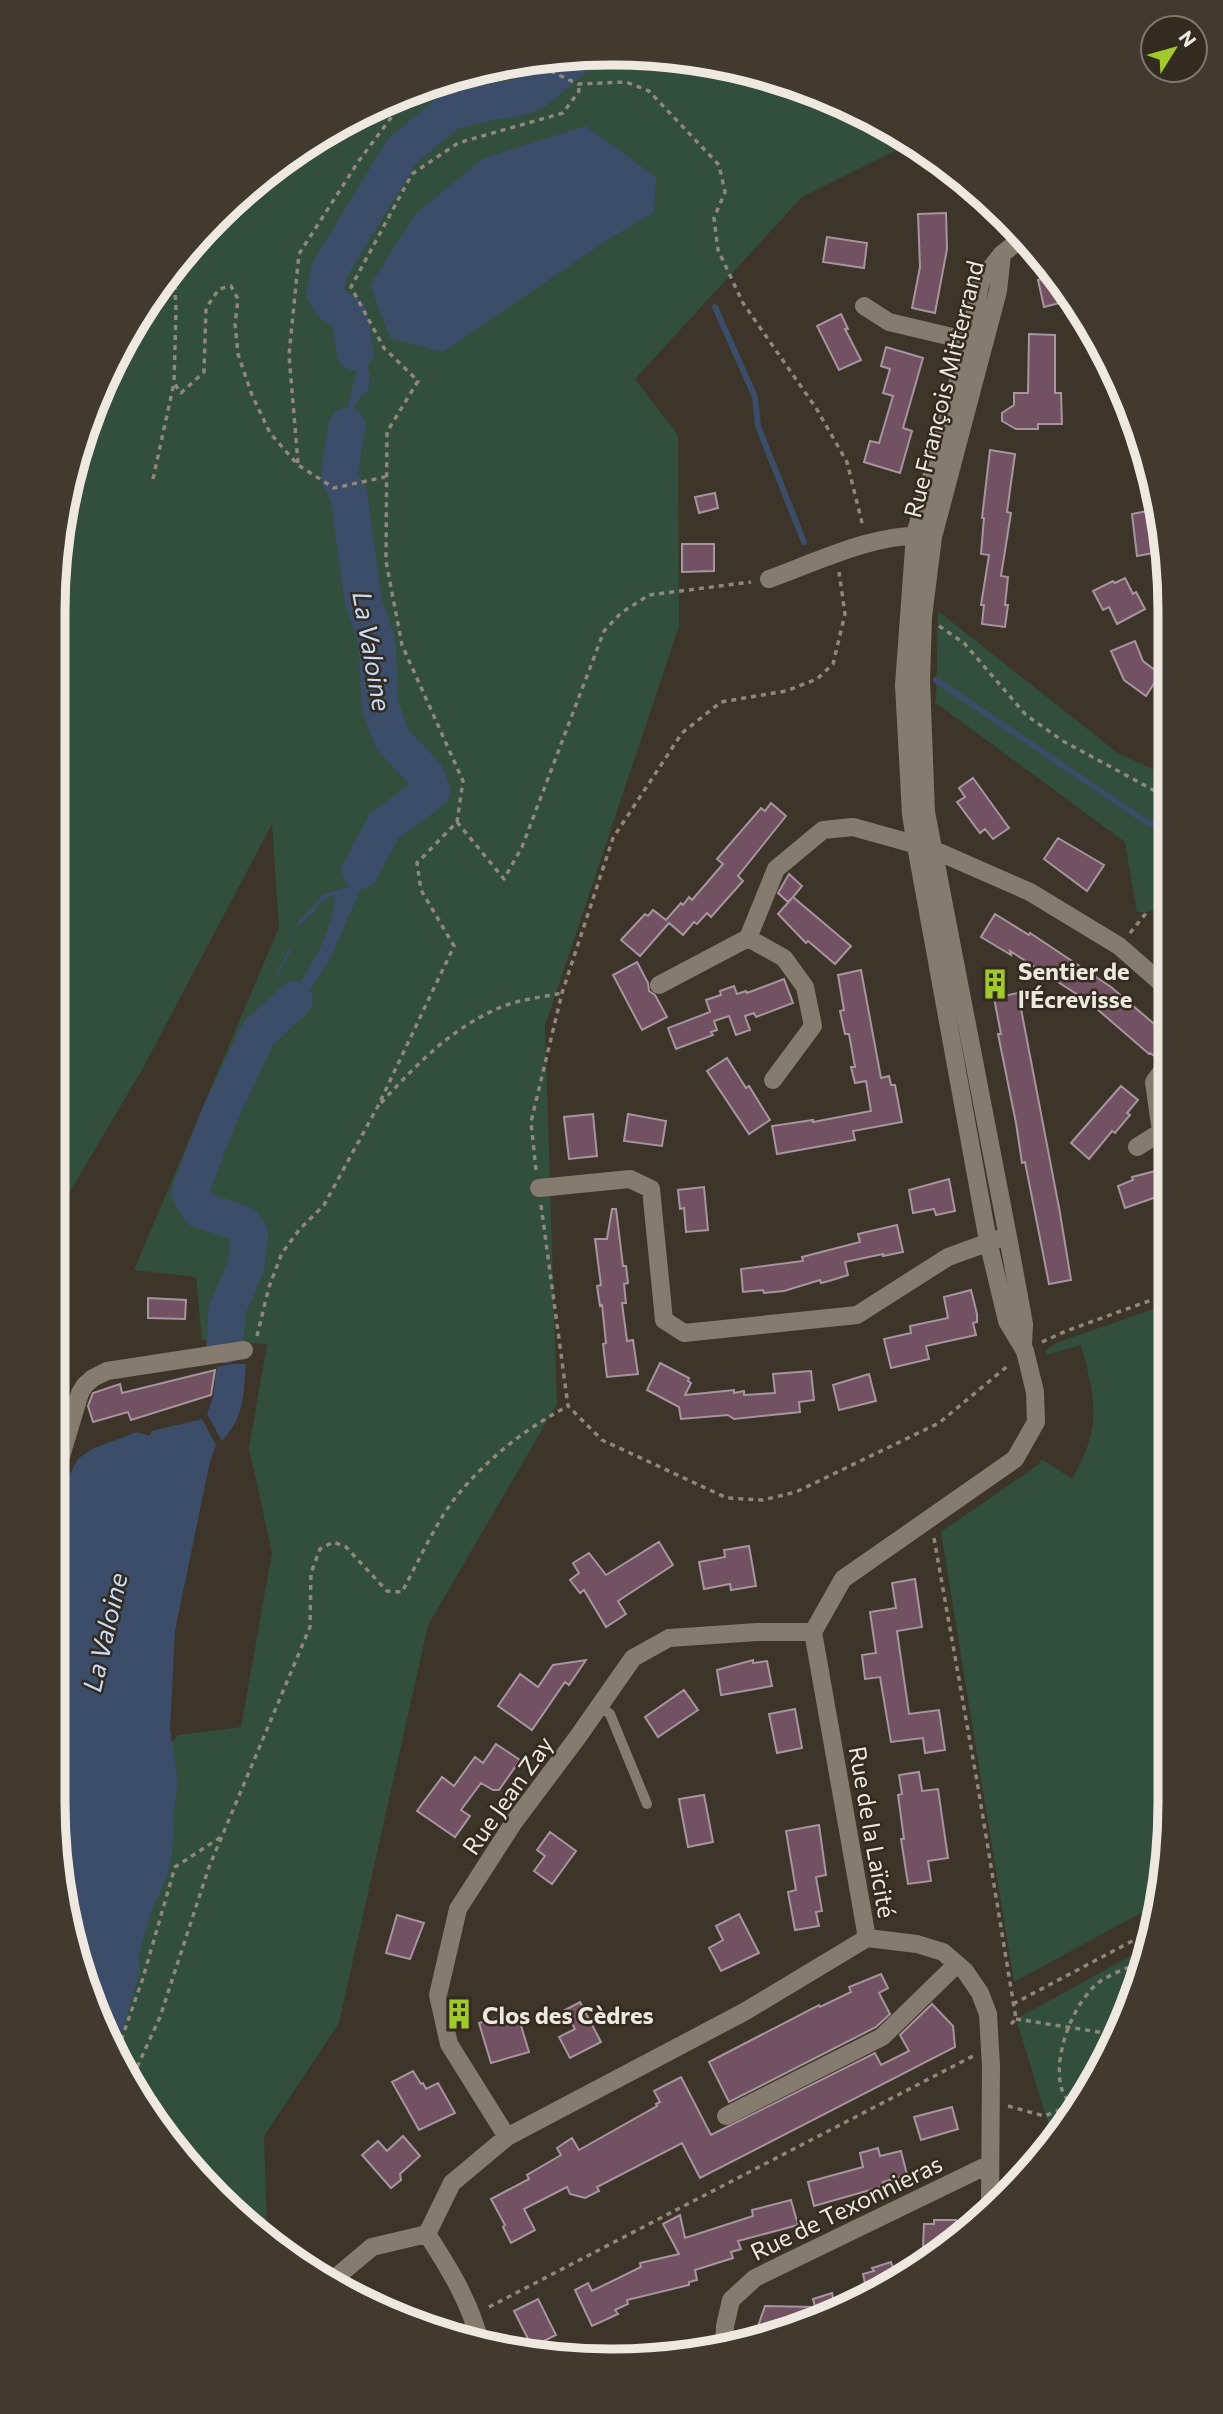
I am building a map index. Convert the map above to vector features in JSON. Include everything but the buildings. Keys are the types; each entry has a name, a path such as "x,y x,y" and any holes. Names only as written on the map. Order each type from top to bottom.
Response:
{"street":[{"name":"Rue François Mitterrand","path":"1016,243 1002,254 981,280 924,536 904,685 912,814 924,847 1008,1237 1024,1324 1024,1347"},
{"name":"Rue François Mitterrand","path":"1002,254 998,291 924,536 921,680 926,812 924,847 988,1241 1007,1321 1024,1347"},
{"path":"864,306 888,322 969,341"},
{"path":"769,579 867,544 924,536"},
{"path":"659,985 748,938 776,869 824,830 853,827 924,847 1030,892 1119,946 1158,980"},
{"path":"748,938 784,958 805,987 813,1026 773,1080"},
{"path":"1158,1076 1153,1082 1158,1113"},
{"path":"1137,1147 1158,1134"},
{"path":"539,1188 630,1179 651,1189 664,1320 684,1333 857,1315 948,1257 988,1241 1008,1237"},
{"path":"813,1632 843,1579 1015,1459 1035,1422 1035,1392 1024,1347"},
{"path":"65,1443 80,1394 93,1378 107,1371 136,1365 244,1350"},
{"name":"Rue Jean Zay","path":"507,2137 449,2044 438,1995 458,1909 514,1822 632,1658 669,1638 757,1632 813,1632"},
{"name":"Rue de la Laïcité","path":"427,2234 452,2183 507,2137 744,2012 867,1938 813,1632"},
{"path":"867,1938 917,1944 943,1952 965,1971 980,1993 988,2014 990,2197"},
{"path":"726,2116 882,2037 957,1964"},
{"name":"Rue de Texonnieras","path":"724,2338 731,2300 755,2278 990,2164"},
{"path":"338,2276 372,2247 427,2234 454,2275 477,2333"}],"lane":[{"path":"600,1706 610,1714 647,1804"}],"path":[{"path":"545,69 578,84 626,82 649,91 719,165 725,192 714,218 718,250 743,303 816,408 847,462 867,544"},
{"path":"244,1350 254,1343 269,1287 282,1253 299,1230 324,1205 378,1106 454,946 421,890 417,863 457,822 463,781 402,645 386,561 387,432 418,381 384,348 351,287 412,174 458,143 563,113 579,91 578,84"},
{"path":"298,465 289,355 299,254 358,162 400,107"},
{"path":"153,478 174,383 175,283"},
{"path":"174,383 181,393 205,372 206,307 219,289 231,286 238,299 235,324 238,354 252,395 270,433 298,465 334,488 386,477"},
{"path":"378,1106 426,1055 468,1024 505,1005 562,993 613,838 682,733 721,702 786,691 817,679 833,664 845,614 836,555"},
{"path":"457,822 504,879 522,847 604,631 621,614 649,595 769,579"},
{"path":"923,617 964,643 1026,715 1063,741 1158,792"},
{"path":"1119,946 1147,912"},
{"path":"135,2070 160,2017 209,1867 310,1627 312,1573 320,1549 333,1542 346,1547 387,1591 402,1592 452,1503 500,1450 532,1425 568,1406 603,1440 726,1498 763,1500 796,1492 939,1423 1024,1347 1158,1298"},
{"path":"930,1518 1016,2019"},
{"path":"120,2042 143,1978 175,1867 222,1836"},
{"path":"1013,2004 1142,1935"},
{"path":"1069,2101 1061,2087 1060,2064 1068,2027 1085,1996 1102,1980 1133,1966"},
{"path":"1016,2019 1107,2033"},
{"path":"472,2315 989,2048 1016,2019"},
{"path":"990,2100 1044,2116 1064,2109"}],"green space":[{"path":"647,66 718,75 753,83 821,106 901,148 802,197 635,379 678,435 679,626 545,1026 557,1404 428,1625 339,2023 264,2136 267,2226 200,2163 138,2076 106,2012 94,1978 83,1944 69,1869 178,1735 241,1727 272,1553 249,1448 267,1344 202,1340 196,1277 134,1270 279,927 272,824 143,1068 65,1200 65,612 69,540 83,470 106,402 138,338 200,251 251,200 338,138 402,106 436,94 470,83 540,69"},
{"path":"938,611 1119,754 1158,771 1158,909 1137,912 1125,842 936,703"},
{"path":"1158,1307 1157,1838 1148,1909 1014,1982 941,1532 1038,1465 1042,1459 1072,1479 1082,1461 1092,1429 1093,1398 1081,1345 1046,1355 1045,1351 1056,1343"},
{"path":"1137,1952 1117,2012 1102,2044 1085,2076 1050,2128 1016,2019"}],"water":[{"path":"572,66 584,66 579,73 556,87 545,99 522,105 513,111 497,115 489,106 448,115 444,126 418,151 391,168 354,240 330,278 332,297 349,315 370,376 368,392 362,395 354,407 355,418 343,455 354,484 354,523 361,569 381,642 385,710 401,748 413,754 431,770 432,791 426,806 414,821 373,853 368,872 331,957 306,996 263,1044 260,1060 234,1103 203,1168 195,1192 199,1200 245,1218 254,1229 256,1239 252,1262 234,1303 231,1346 225,1345 227,1310 246,1267 250,1234 243,1224 199,1209 190,1192 206,1156 219,1116 255,1057 257,1012 280,988 278,999 259,1017 272,1011 286,1000 299,984 329,925 334,908 334,894 319,903 314,912 295,929 298,922 324,894 352,886 369,848 384,826 427,795 426,775 392,739 380,705 377,642 363,600 349,496 339,476 346,416 357,367 345,316 325,293 329,271 359,226 390,167 402,151 449,112 492,101 517,98 535,91"},
{"path":"586,126 656,177 654,212 606,241 443,352 390,338 370,285 416,213 484,158"},
{"path":"292,944 278,974 280,988 277,972"},
{"path":"246,1364 243,1396 235,1423 222,1441 207,1414 213,1397 217,1367"},
{"path":"202,1419 216,1445 210,1461 175,1631 170,1729 178,1781 172,1856 139,1955 140,1973 119,2040 106,2012 83,1944 69,1874 65,1802 65,1483 78,1459 92,1449 137,1432 149,1436 152,1431"}],"waterway":[{"name":"La Valoine","path":"355,352 349,315 332,304 325,293 329,271 402,151 449,112 492,101 517,98 535,91 564,67"},
{"path":"715,307 755,397 758,426 804,542"},
{"name":"La Valoine","path":"347,426 339,476 349,496 363,600 377,642 380,705 392,739 426,775 432,791 384,826 360,871"},
{"path":"936,680 1148,823 1158,825"},
{"name":"La Valoine","path":"225,1345 227,1310 246,1267 250,1234 243,1224 199,1209 190,1192 219,1116 258,1034 294,1000"}],"place":[{"name":"Sentier de l'Écrevisse","path":"995,984"},
{"name":"Clos des Cèdres","path":"459,2014"}]}
